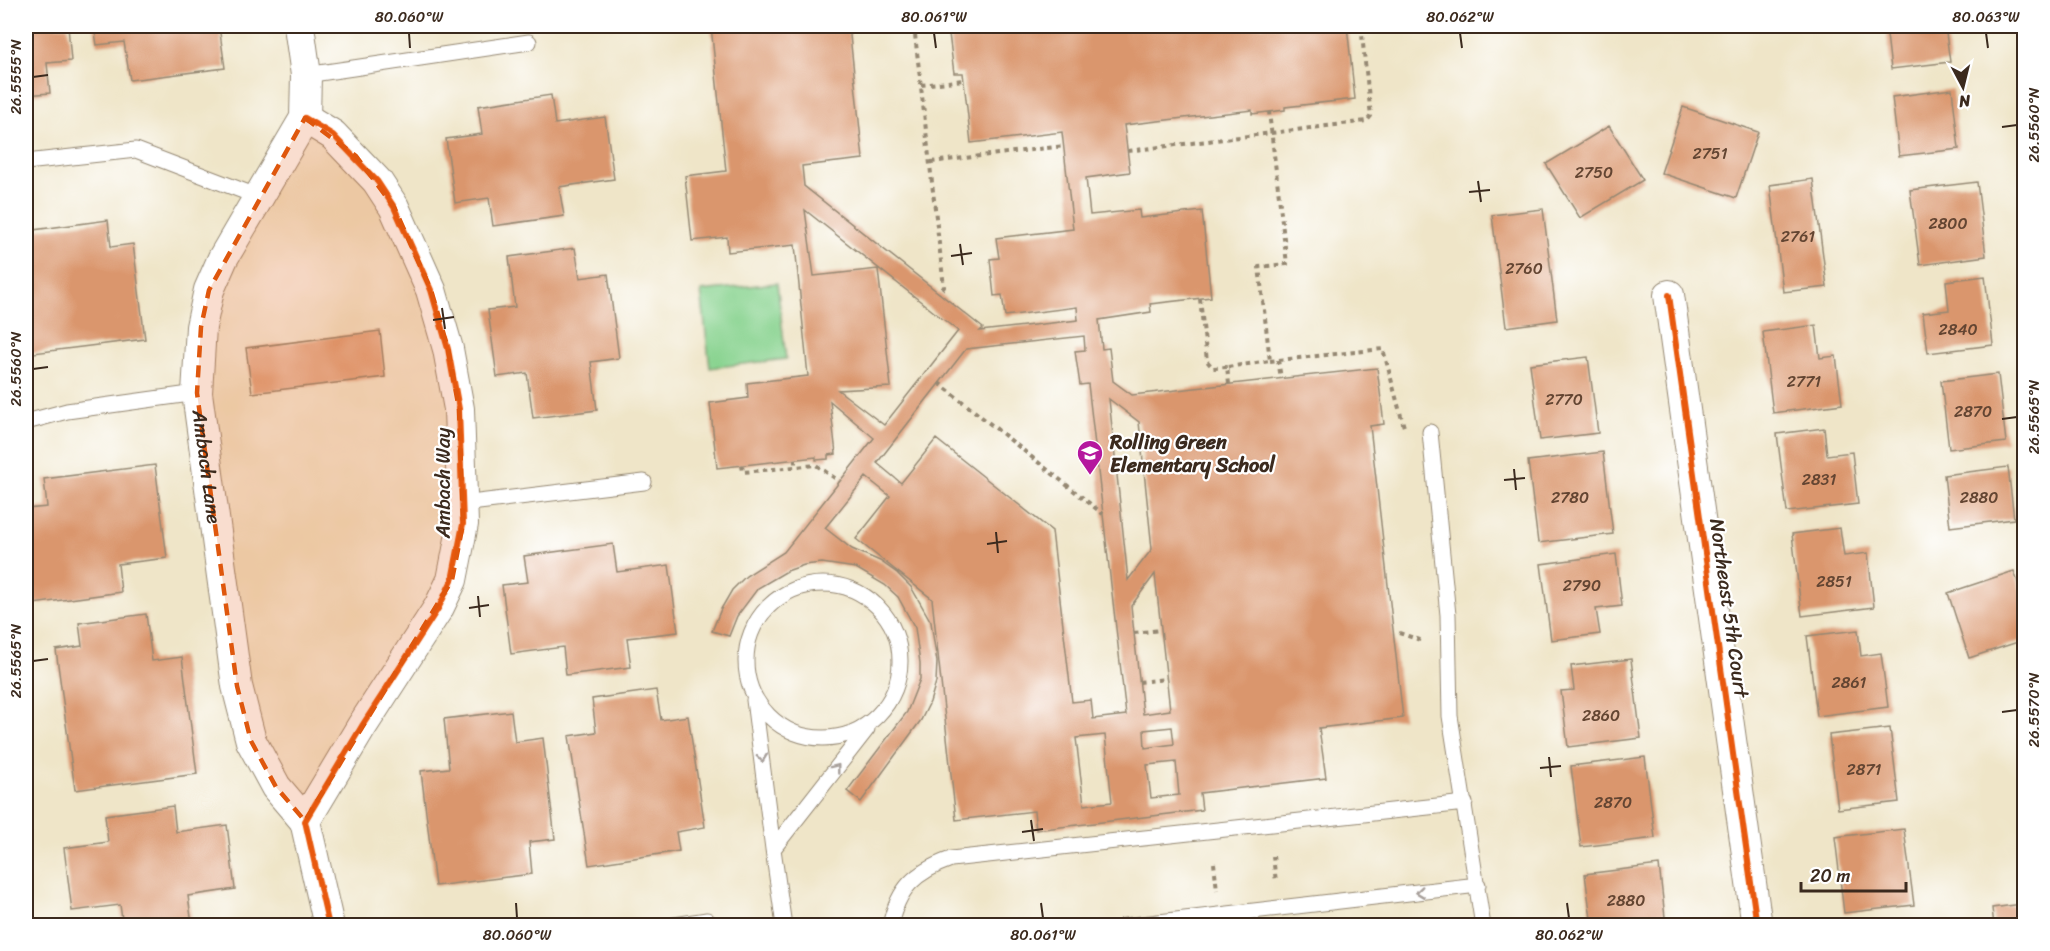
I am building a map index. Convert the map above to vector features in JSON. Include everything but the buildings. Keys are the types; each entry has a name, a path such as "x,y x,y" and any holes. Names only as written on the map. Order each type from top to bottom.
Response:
{"street":[{"path":"299,26 306,75 305,118"},
{"name":"Ambach Lane","path":"305,118 223,258 210,290 201,327 197,393 237,686 251,741 276,787 305,821"},
{"name":"Ambach Way","path":"305,118 333,135 377,181 394,207 431,290 448,349 459,409 462,504 459,551 452,580 439,607 362,726 305,821"},
{"name":"Northeast 5th Court","path":"1669,295 1757,926"},
{"path":"305,821 329,926"}],"lane":[{"path":"306,75 529,42"},
{"path":"26,162 136,150 258,197"},
{"path":"26,422 67,411 197,393"},
{"path":"1430,432 1448,615 1450,716 1483,926"},
{"path":"462,504 644,482"},
{"path":"773,849 891,700 900,674 900,647 891,622 873,601 849,588 823,583 796,588 772,601 755,622 745,647 746,675 754,700 773,849 784,926"},
{"path":"754,700 777,723 806,737 828,739 850,734 873,720"},
{"path":"890,926 894,907 908,885 927,868 951,859 1465,803"},
{"path":"1124,926 1478,885"},
{"path":"668,926 707,920"}],"path":[{"path":"914,26 945,287 939,293"},
{"path":"1128,151 1367,121 1371,116 1361,26"},
{"path":"921,85 964,80"},
{"path":"1269,112 1287,264 1259,267 1270,361"},
{"path":"930,162 1064,146"},
{"path":"1200,298 1208,361 1213,368 1383,349 1404,427"},
{"path":"1278,360 1281,378"},
{"path":"1227,367 1229,384"},
{"path":"939,383 1103,514"},
{"path":"795,459 795,467"},
{"path":"742,465 743,472 816,465 839,481"},
{"path":"1134,633 1161,630"},
{"path":"1139,682 1167,679"},
{"path":"1273,856 1277,890"},
{"path":"1214,863 1218,897"}],"highlighted area":[{"path":"305,118 356,156 394,207 431,290 448,349 459,409 463,524 452,580 305,821 276,787 251,741 237,686 197,393 201,327 209,290"}],"green space":[{"path":"777,283 786,359 710,368 701,291"}],"cycle path":[{"path":"305,118 333,135 377,181 394,207 431,290 448,349 459,409 463,524 452,580 439,607 362,726 305,821 329,926"},
{"path":"1669,295 1757,926"}],"place":[{"name":"Rolling Green Elementary School","path":"1090,476"}]}
